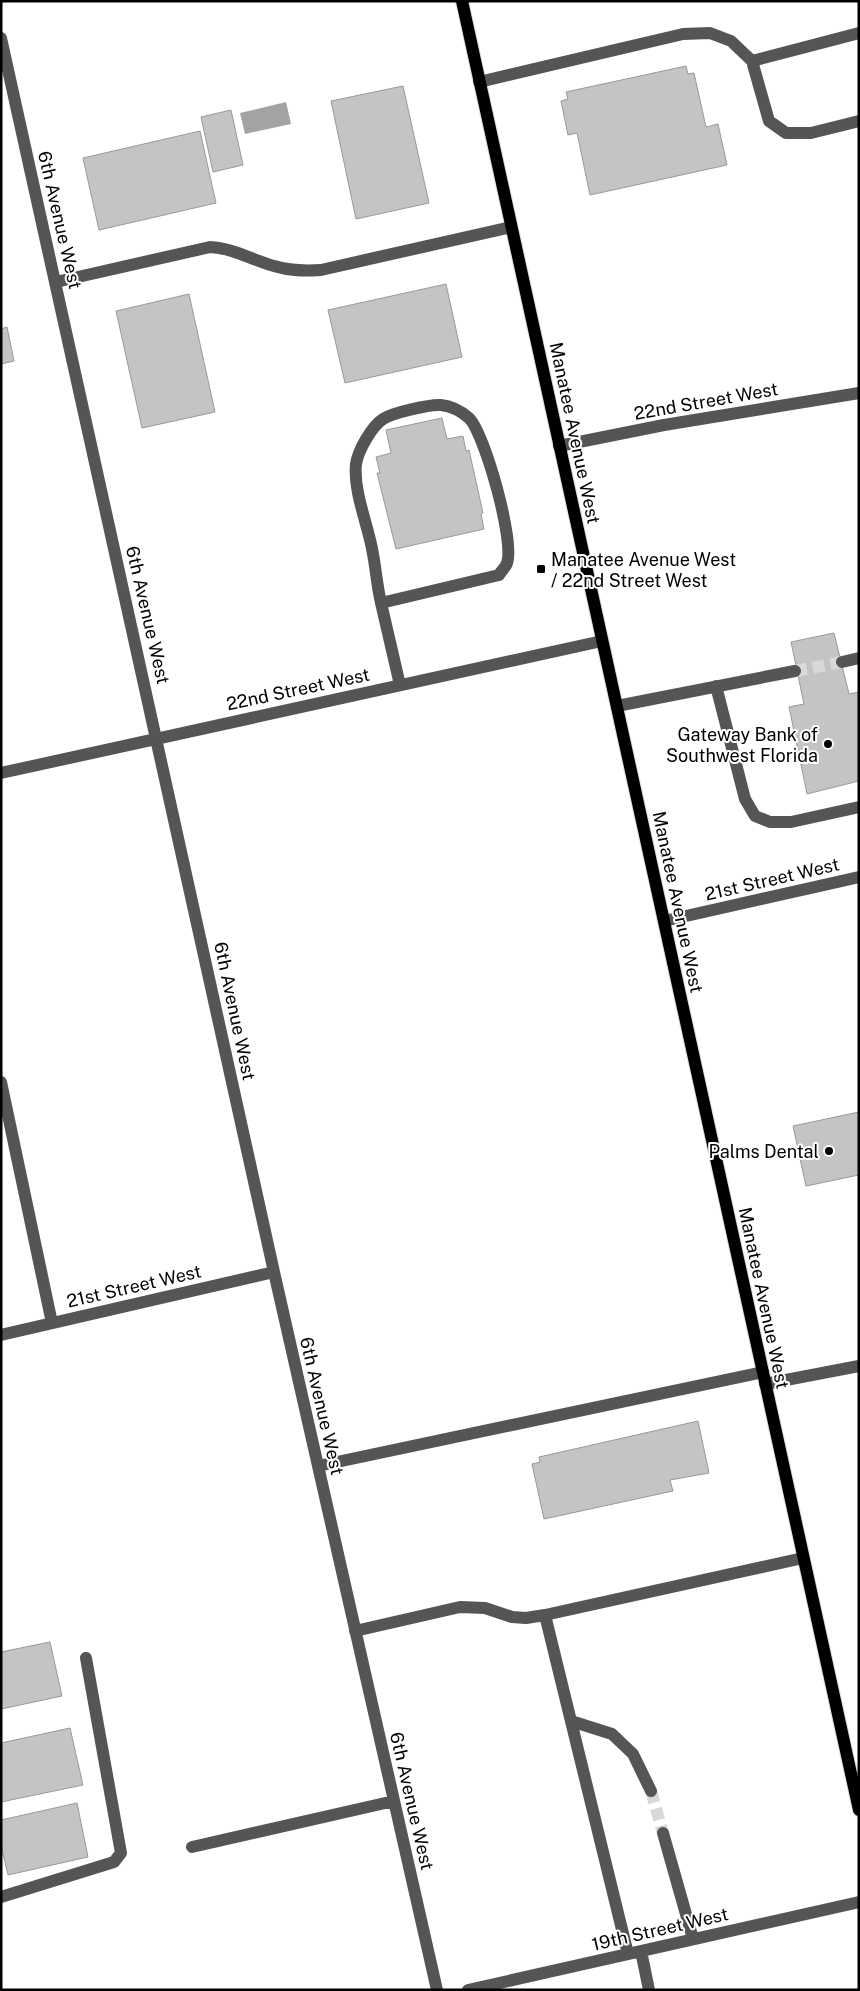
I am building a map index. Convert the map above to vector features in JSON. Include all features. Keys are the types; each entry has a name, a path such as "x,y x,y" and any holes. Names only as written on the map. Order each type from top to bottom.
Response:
{"main road":[{"name":"Manatee Avenue West","path":"462,1 859,1810"}],"street":[{"path":"752,61 859,32"},
{"path":"479,82 683,34 710,33 731,41 752,61 769,120 786,133 810,133 859,121"},
{"name":"6th Avenue West","path":"1,38 274,1272 437,1990"},
{"path":"56,282 210,247 224,248 274,266 300,272 321,270 512,227"},
{"name":"22nd Street West","path":"560,446 664,425 859,393"},
{"path":"380,603 498,575 508,563 509,546 487,453 480,435 469,418 455,409 441,405 384,418 376,425 356,463 357,480 373,554 380,603 400,685"},
{"name":"22nd Street West","path":"1,773 602,640"},
{"path":"842,662 859,658"},
{"path":"617,706 795,671"},
{"path":"716,686 745,799 756,816 770,822 790,822 859,807"},
{"name":"21st Street West","path":"664,921 859,878"},
{"path":"1,1082 52,1323"},
{"name":"21st Street West","path":"1,1335 274,1272"},
{"path":"318,1466 764,1378 859,1366"},
{"path":"355,1631 460,1607 484,1608 512,1617 526,1618 804,1558"},
{"path":"545,1614 628,1954"},
{"path":"1,1897 114,1862 121,1853 86,1658"},
{"path":"571,1721 612,1734 634,1754 651,1791"},
{"path":"192,1847 394,1801"},
{"path":"663,1833 693,1940"},
{"name":"19th Street West","path":"468,1990 859,1902"},
{"path":"641,1951 649,1990"}],"shaded area":[{"path":"286,102 291,124 245,134 240,113"}],"building":[{"path":"686,66 688,74 694,73 706,127 718,124 727,165 590,195 577,133 568,135 561,101 568,99 566,92"},
{"path":"403,86 429,203 356,219 331,101"},
{"path":"231,110 243,165 213,172 201,117"},
{"path":"200,131 216,203 99,230 83,158"},
{"path":"446,284 462,357 345,383 328,310"},
{"path":"189,294 215,412 142,428 116,311"},
{"path":"7,327 14,361 1,364 1,329"},
{"path":"442,418 447,439 463,436 466,451 469,450 483,513 481,514 484,529 396,549 377,473 380,473 376,457 391,453 386,430"},
{"name":"Gateway Bank of Southwest Florida","path":"834,633 849,694 859,692 859,781 807,794 789,707 804,704 791,642"},
{"name":"Palms Dental","path":"859,1112 859,1175 806,1186 793,1126"},
{"path":"698,1421 709,1473 670,1480 673,1491 544,1519 532,1464 540,1462 539,1457"},
{"path":"50,1642 62,1696 1,1709 1,1652"},
{"path":"70,1728 83,1785 1,1802 1,1743"},
{"path":"77,1803 88,1857 8,1875 1,1845 1,1820"}],"tunnel":[{"path":"795,671 842,662"},
{"path":"651,1791 663,1833"}],"place":[{"name":"Manatee Avenue West / 22nd Street West","path":"541,569"},
{"name":"Gateway Bank of Southwest Florida","path":"828,744"},
{"name":"Palms Dental","path":"829,1151"}]}
